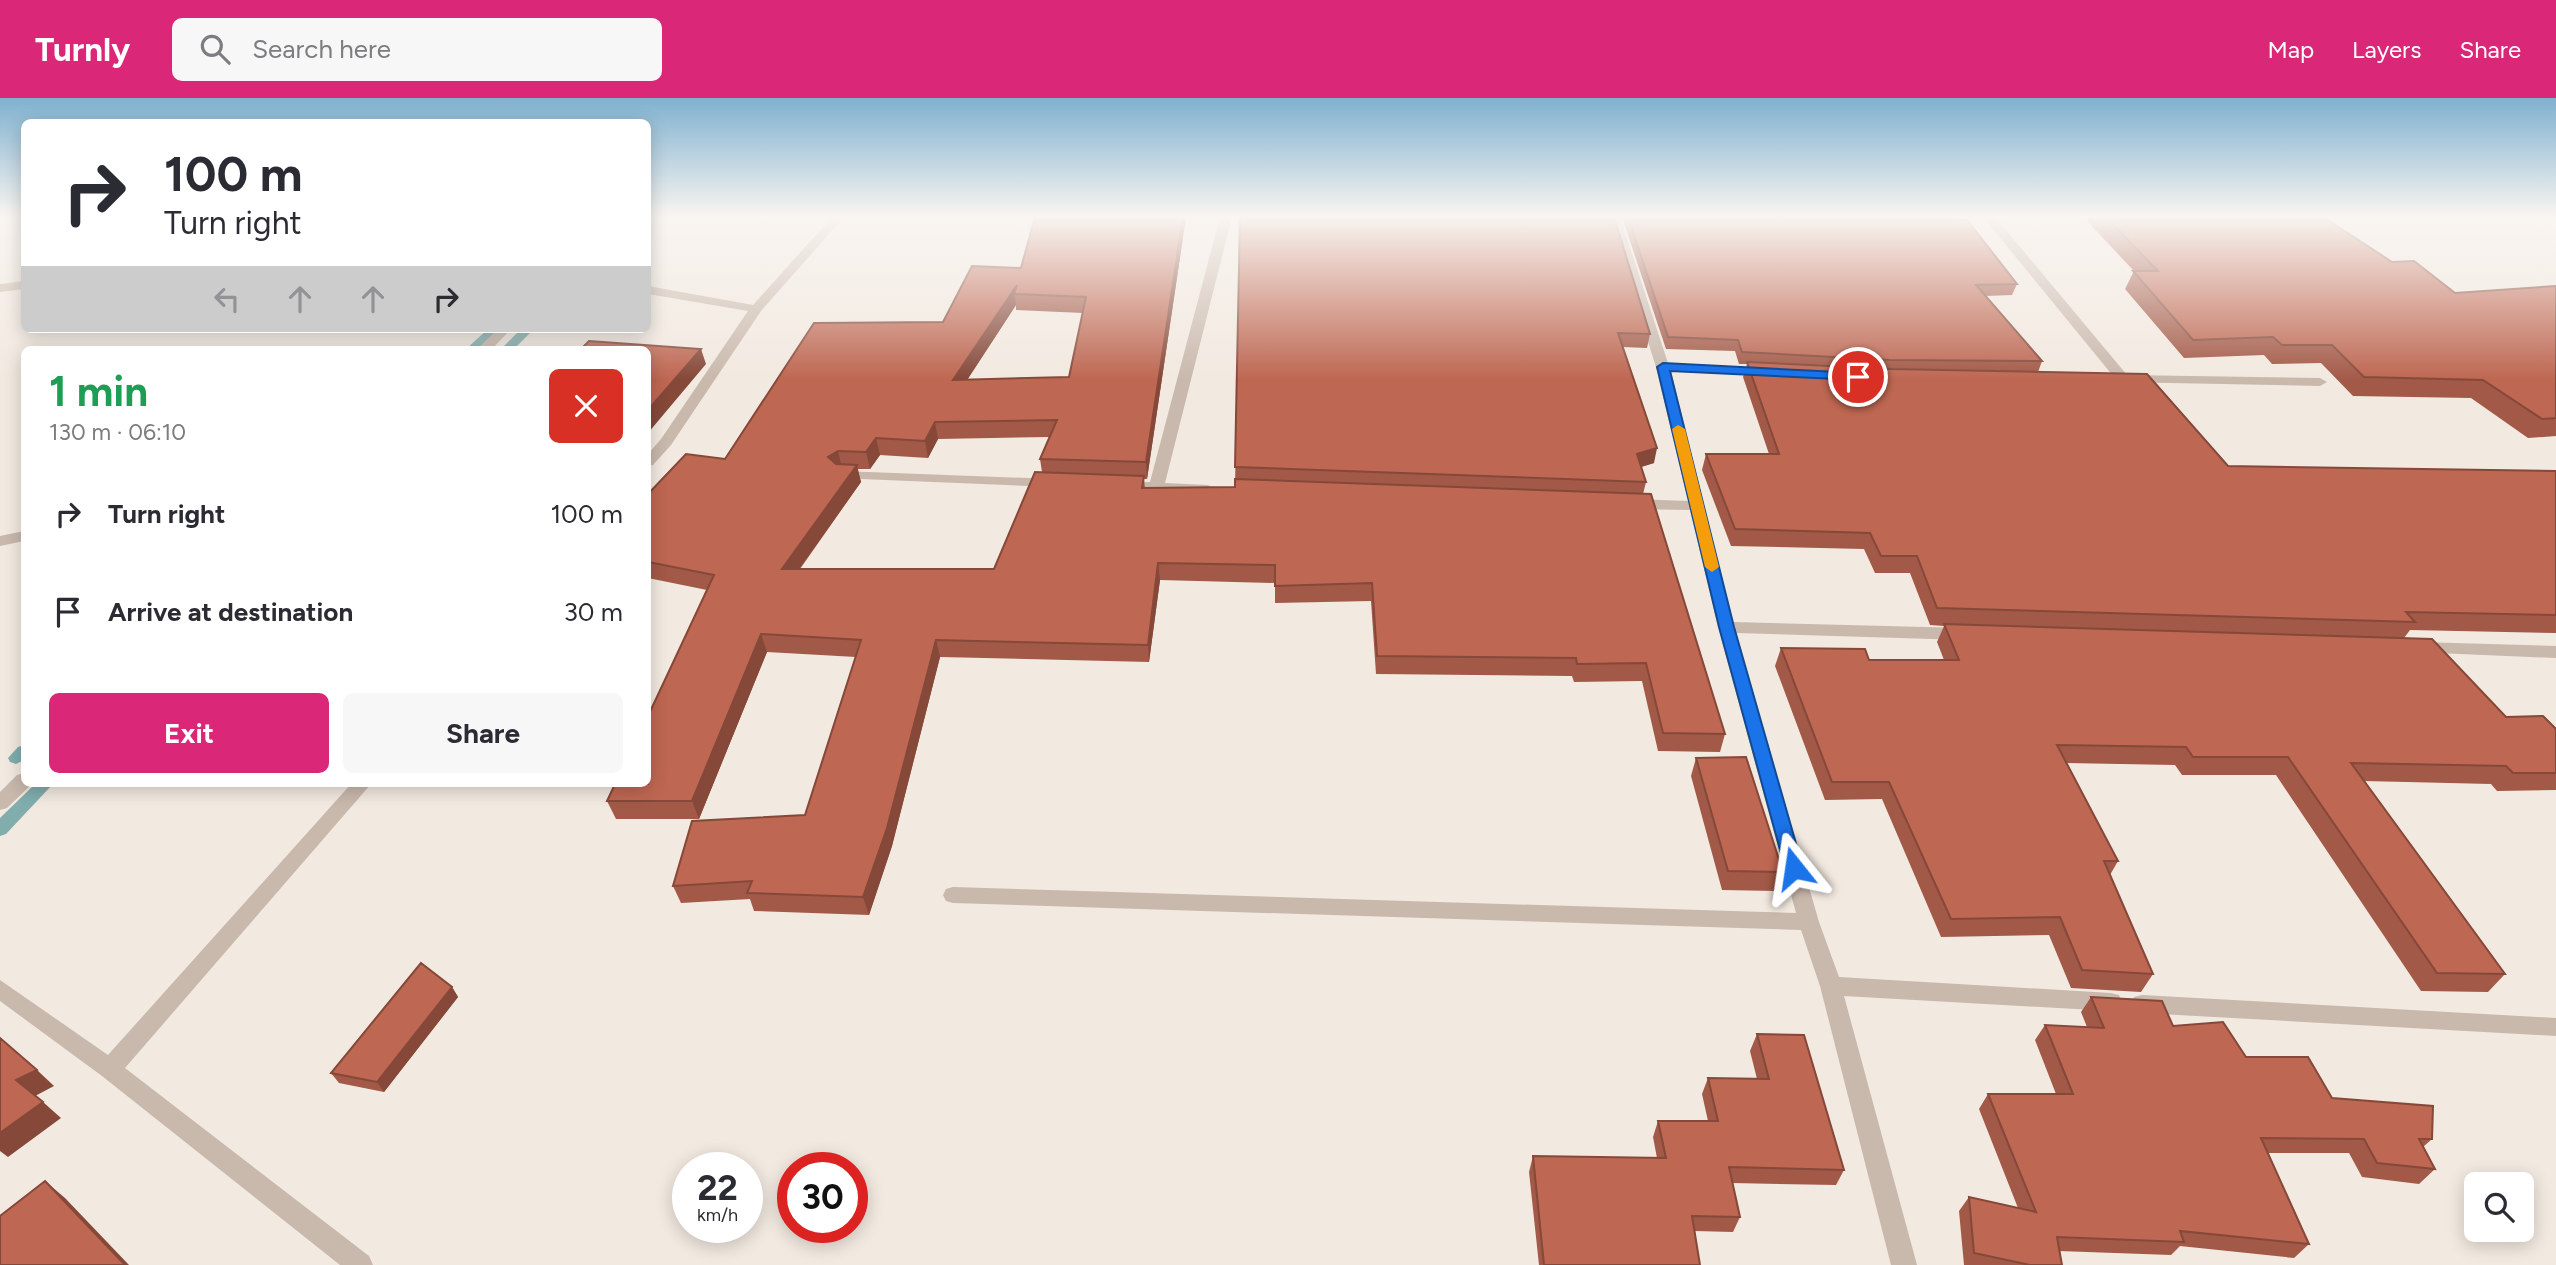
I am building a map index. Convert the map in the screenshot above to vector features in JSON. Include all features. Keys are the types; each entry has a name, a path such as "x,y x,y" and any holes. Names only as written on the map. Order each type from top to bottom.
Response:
{"street":[{"path":"651,460 666,442 756,309 789,271"},
{"path":"1156,487 1212,271"},
{"path":"1632,271 1663,367 1726,627 1809,922 1831,986 1905,1265"},
{"path":"2032,271 2116,379 2320,382"},
{"path":"0,288 21,285"},
{"path":"651,291 756,309"},
{"path":"487,346 501,333"},
{"path":"1663,367 1788,373"},
{"path":"842,475 1074,484"},
{"path":"1101,485 1225,489"},
{"path":"1614,503 1698,506"},
{"path":"0,541 21,537"},
{"path":"1726,627 1976,635"},
{"path":"2405,648 2556,652"},
{"path":"0,803 21,783"},
{"path":"110,1069 359,787"},
{"path":"953,895 1809,922"},
{"path":"1831,986 2556,1027"},
{"path":"0,989 110,1069 360,1265"}],"building":[{"path":"969,271 1175,271 1146,462 1040,459 1057,420 935,422 925,441 876,438 866,452 838,451 828,457 836,464 857,465 782,569 994,569 1035,472 1144,476 1142,488 1235,487 1235,479 1651,494 1725,734 1663,733 1646,663 1577,664 1576,658 1377,656 1372,583 1275,586 1275,565 1158,563 1148,645 936,640 887,828 863,897 747,893 752,881 673,886 692,821 805,815 861,640 761,634 692,801 607,801 614,787 651,787 651,710 714,575 651,563 651,491 686,454 725,459 814,323 943,322","holes":["1017,285 1014,294 1086,297 1069,377 953,380"]},
{"path":"1239,271 1631,271 1650,334 1618,333 1657,448 1637,454 1646,482 1235,467"},
{"path":"1646,271 2007,271 2017,284 1976,285 2042,361 1890,360 1742,352 1738,340 1668,337"},
{"path":"2133,271 2427,271 2455,293 2556,286 2556,418 2542,419 2483,380 2364,377 2332,345 2282,345 2273,337 2193,340"},
{"path":"589,341 701,349 651,407 651,346 584,346"},
{"path":"1747,362 1891,369 2147,374 2228,466 2556,471 2556,615 2406,612 2415,622 1937,608 1917,556 1881,556 1870,533 1735,529 1706,454 1779,454"},
{"path":"1944,624 2432,639 2506,717 2543,716 2556,729 2556,773 2513,773 2506,766 2351,763 2505,974 2437,973 2288,757 2193,757 2186,747 2057,745 2118,861 2104,861 2153,974 2082,970 2060,917 1951,919 1889,782 1832,782 1781,648 1865,649 1869,660 1959,660"},
{"path":"1746,757 1783,872 1728,871 1696,758"},
{"path":"421,963 452,987 377,1082 331,1073"},
{"path":"2091,997 2162,1001 2173,1026 2223,1022 2246,1057 2308,1057 2332,1098 2433,1106 2432,1139 2419,1139 2435,1169 2377,1163 2364,1139 2261,1138 2309,1244 2180,1231 2184,1242 2057,1237 2062,1265 2030,1265 1974,1253 1969,1197 2036,1212 1988,1094 2073,1094 2045,1025 2104,1028"},
{"path":"1757,1034 1804,1035 1844,1170 1729,1167 1740,1217 1692,1216 1700,1265 1544,1265 1533,1156 1666,1158 1658,1121 1718,1121 1708,1078 1769,1079"},
{"path":"0,1038 37,1070 16,1080 43,1102 0,1133"},
{"path":"45,1181 125,1265 0,1265 0,1216"}],"waterway":[{"path":"476,346 490,333"},
{"path":"510,346 524,333"},
{"path":"16,758 21,754"},
{"path":"0,829 42,787"}],"slow traffic":[{"path":"1678,429 1712,567"}],"route":[{"path":"1794,868 1726,627 1663,367 1858,377"}]}
